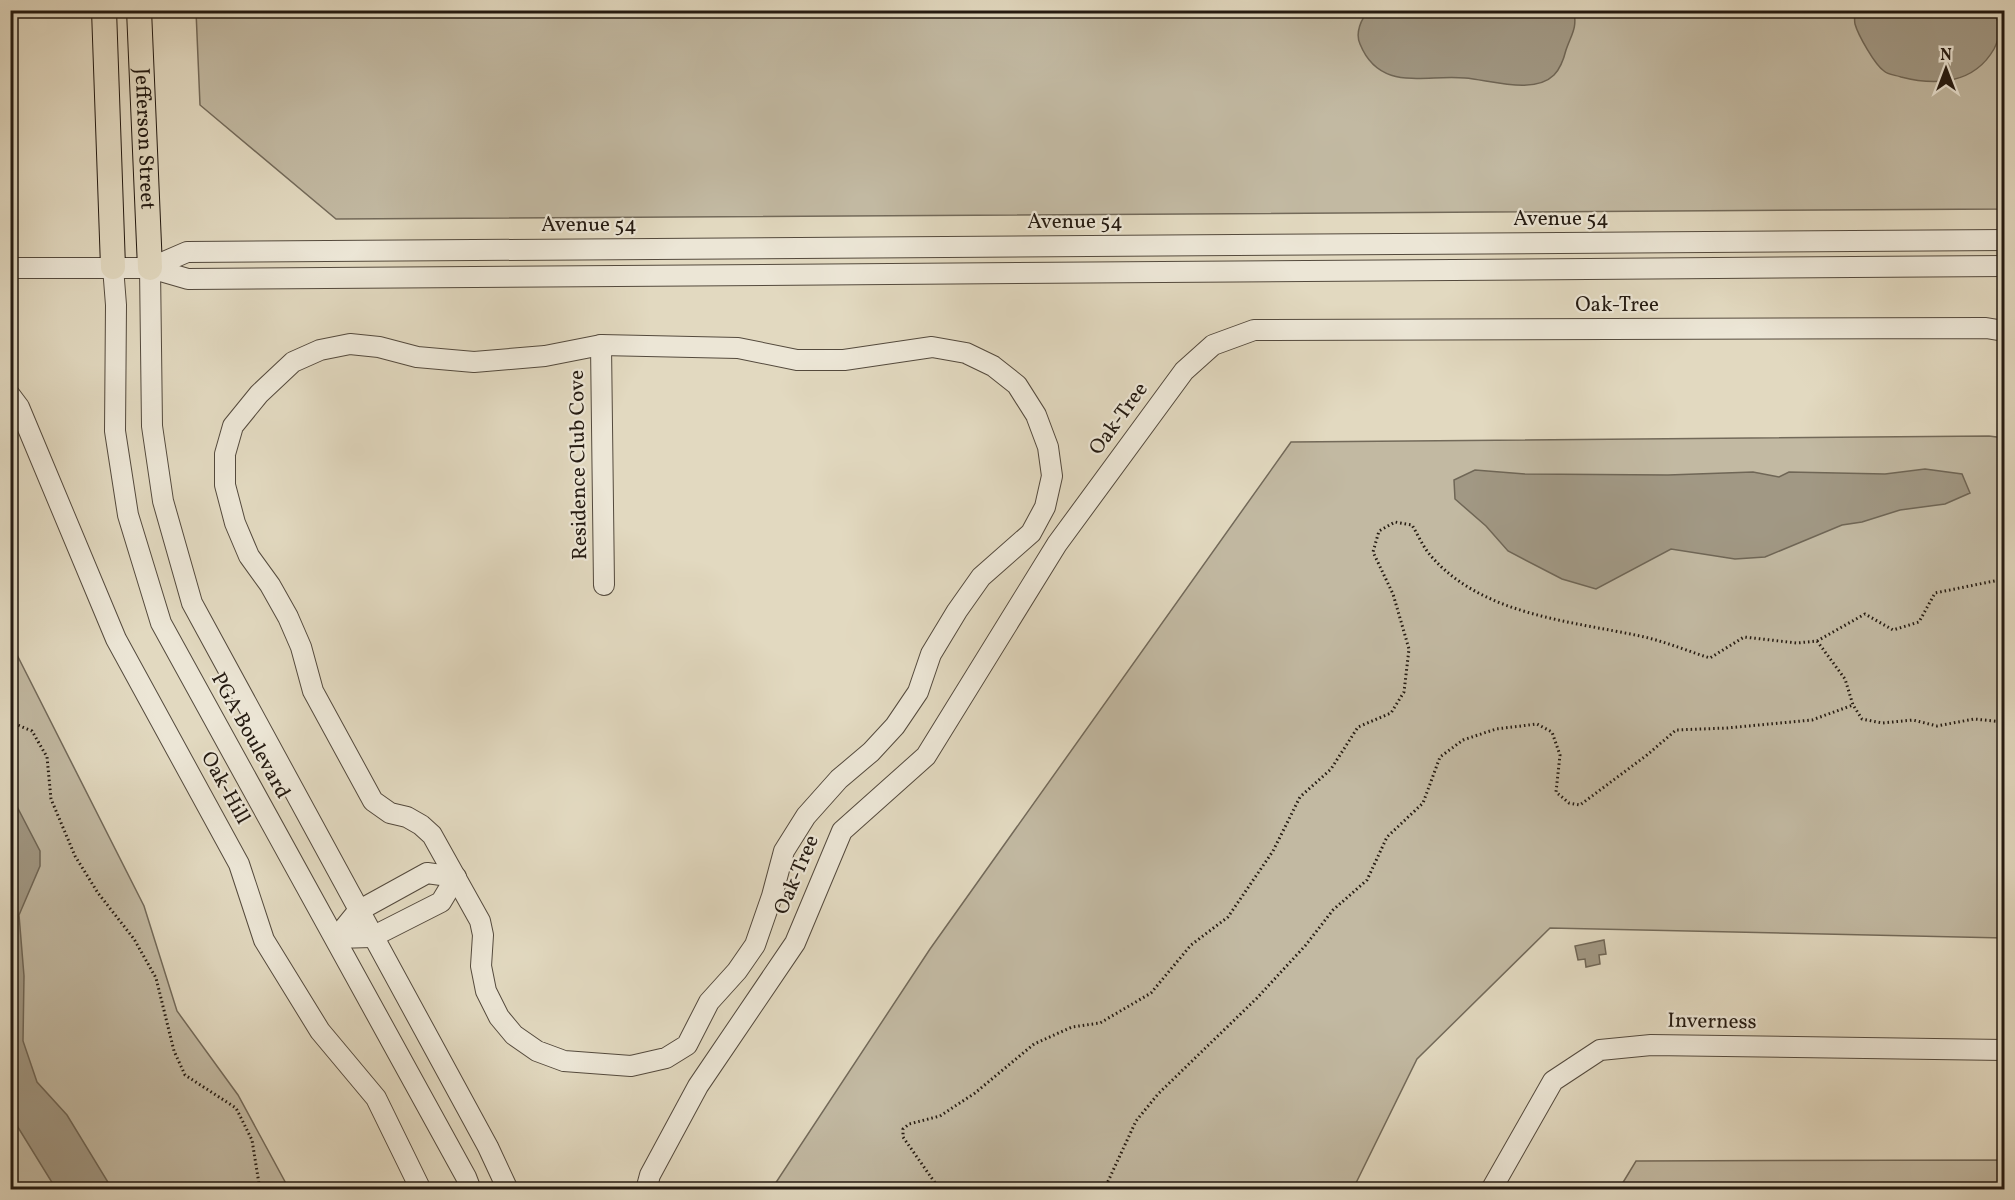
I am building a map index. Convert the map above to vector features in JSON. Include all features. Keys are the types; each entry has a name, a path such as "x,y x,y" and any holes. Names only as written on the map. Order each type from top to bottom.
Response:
{"main road":[{"name":"Jefferson Street","path":"104,10 113,267"},
{"name":"Jefferson Street","path":"139,10 150,268"}],"street":[{"name":"Avenue 54","path":"150,268 187,252 2004,240"},
{"name":"Avenue 54","path":"10,268 150,268 188,279 200,279 2004,266"},
{"name":"PGA Boulevard","path":"113,267 116,305 115,431 128,515 161,623 336,939 471,1190"},
{"name":"PGA Boulevard","path":"150,268 152,426 163,501 192,603 488,1147 508,1190"},
{"name":"Oak-Tree","path":"646,1190 650,1175 698,1086 795,943 842,831 926,756 1057,544 1184,371 1213,345 1254,330 1986,328 2004,330"},
{"path":"350,344 379,347 417,357 474,362 545,356 601,345 738,348 797,360 844,360 932,346 966,353 993,366 1017,385 1036,415 1048,447 1052,476 1045,507 1031,533 981,578 957,611 931,654 918,692 895,726 871,752 839,779 806,816 784,851 755,945 737,971 709,1002 687,1045 666,1058 631,1066 564,1061 537,1051 514,1035 499,1017 486,991 481,966 483,935 480,921 432,836 421,825 390,813 373,801 313,691 301,647 288,617 270,585 249,556 235,523 225,485 225,454 233,426 259,394 293,362 320,350 350,344"},
{"name":"Residence Club Cove","path":"601,345 604,585"},
{"name":"Oak-Hill","path":"10,395 19,407 117,639 239,864 264,940 320,1031 376,1098 421,1190"},
{"path":"336,939 358,911 427,873 456,878"},
{"path":"336,939 372,937 441,902 456,878"},
{"name":"Inverness","path":"1491,1190 1553,1081 1599,1050 1651,1045 2004,1050"}],"path":[{"path":"940,1190 903,1137 903,1129 909,1124 940,1116 975,1093 1034,1044 1072,1027 1100,1023 1151,993 1191,945 1228,917 1273,851 1300,797 1331,769 1358,727 1391,713 1404,692 1409,649 1393,594 1373,552 1379,531 1395,522 1412,525 1430,555 1452,576 1498,603 1563,623 1642,637 1710,658 1744,637 1797,642 1817,641 1865,614 1893,630 1919,622 1935,593 2004,579"},
{"path":"1817,641 1845,679 1853,705 1862,720 1882,723 1913,720 1937,726 1974,719 2004,722"},
{"path":"1104,1190 1136,1120 1158,1094 1257,998 1305,946 1333,910 1367,880 1387,837 1424,803 1440,757 1463,740 1496,729 1537,724 1552,732 1560,755 1556,792 1569,803 1580,805 1647,755 1676,730 1812,720 1853,705"},
{"path":"10,722 32,731 47,757 51,799 75,856 98,893 134,939 156,978 174,1051 185,1075 236,1108 252,1140 260,1190"},
{"path":"1673,1190 1683,1185 1705,1183 1738,1190"}],"shaded area":[{"path":"1369,10 1574,11 1575,22 1563,60 1554,75 1535,84 1511,85 1450,77 1405,78 1379,69 1369,59 1360,44 1358,35"},
{"path":"196,11 2004,11 2004,209 336,219 200,105"},
{"path":"1855,11 1993,11 1998,20 1999,34 1994,49 1986,61 1965,76 1941,81 1914,80 1890,74 1880,68 1857,29"},
{"path":"1989,436 2004,438 2004,938 1550,928 1417,1059 1353,1189 771,1190 930,949 1291,442"},
{"path":"1925,469 1962,474 1970,493 1945,504 1900,510 1862,522 1842,525 1765,557 1735,559 1671,549 1596,589 1562,579 1508,551 1486,526 1455,499 1454,480 1475,470 1525,474 1668,475 1753,472 1779,477 1789,472 1885,474"},
{"path":"10,641 144,906 177,1011 238,1095 289,1189 16,1190 11,1182"},
{"path":"11,795 40,851 40,866 19,915 24,976 23,1041 37,1082 67,1115 109,1184 117,1189 56,1189 11,1116"},
{"path":"1604,940 1606,954 1599,955 1600,964 1586,967 1585,959 1578,960 1575,946"},
{"path":"2004,1160 2004,1189 1619,1189 1636,1161"}]}
